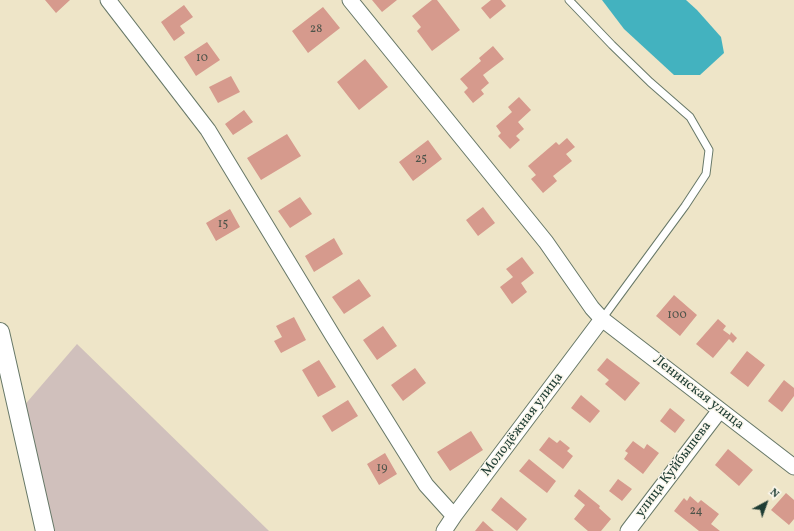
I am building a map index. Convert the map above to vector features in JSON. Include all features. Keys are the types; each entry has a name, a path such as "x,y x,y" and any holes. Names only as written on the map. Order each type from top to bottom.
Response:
{"street":[{"path":"108,0 208,130 333,336 426,485 454,516"},
{"name":"Ленинская улица","path":"350,0 546,242 592,308 602,319 794,467"},
{"name":"Молодёжная улица","path":"444,531 602,319"},
{"path":"0,332 45,531"},
{"name":"улица Куйбышева","path":"628,531 720,410"}],"lane":[{"path":"569,0 612,46 690,117 709,150 706,174 686,206 602,319"}],"shaded area":[{"path":"77,344 269,531 55,531 22,408"}],"water":[{"path":"602,0 686,0 721,37 724,53 700,75 674,75 624,29"}],"building":[{"path":"45,0 70,0 56,13"},
{"path":"372,0 397,0 382,12"},
{"path":"432,0 437,0 460,30 432,51 417,31 421,27 412,16"},
{"path":"491,0 501,0 506,6 490,19 481,8"},
{"path":"184,5 193,17 180,26 185,33 174,41 161,22"},
{"path":"323,7 340,28 308,53 292,31"},
{"path":"207,42 220,60 196,76 184,57"},
{"path":"493,46 504,59 483,75 489,83 481,90 484,94 473,103 464,92 468,88 460,79 481,61 479,58"},
{"path":"365,59 388,87 359,110 337,82"},
{"path":"231,76 240,92 218,103 209,87"},
{"path":"519,97 531,110 518,122 524,129 516,136 520,140 510,149 498,136 501,133 496,126 512,112 508,107"},
{"path":"244,110 253,122 233,135 225,124"},
{"path":"287,134 301,156 261,180 247,158"},
{"path":"567,138 575,147 566,154 572,161 553,176 557,181 543,193 531,179 536,175 528,166 556,142 559,145"},
{"path":"428,140 442,159 413,181 399,162"},
{"path":"300,197 312,214 290,228 278,211"},
{"path":"483,207 495,223 478,236 466,220"},
{"path":"230,209 240,227 216,241 206,223"},
{"path":"334,238 343,254 314,272 305,256"},
{"path":"522,257 534,273 521,283 527,292 512,304 500,287 513,277 506,269"},
{"path":"359,279 371,296 344,314 332,297"},
{"path":"674,295 697,315 680,336 656,316"},
{"path":"294,317 306,340 281,353 274,341 282,337 276,326"},
{"path":"718,319 726,326 723,330 730,335 731,332 737,338 733,343 729,339 713,358 696,344"},
{"path":"383,326 397,346 377,360 363,340"},
{"path":"747,351 765,365 748,387 730,373"},
{"path":"607,358 640,383 625,401 605,384 609,380 597,370"},
{"path":"319,360 336,387 318,397 302,370"},
{"path":"415,368 426,383 403,401 391,385"},
{"path":"784,380 794,388 794,396 782,412 768,401"},
{"path":"581,395 600,411 590,423 571,408"},
{"path":"348,400 358,416 332,432 322,416"},
{"path":"670,408 685,420 675,433 660,421"},
{"path":"471,431 483,450 450,471 437,452"},
{"path":"549,437 557,443 560,440 570,448 567,451 573,456 563,469 539,450"},
{"path":"633,441 644,449 647,444 659,453 643,474 624,459 628,453 625,451"},
{"path":"728,449 753,470 739,486 715,465"},
{"path":"385,453 397,474 379,485 367,464"},
{"path":"529,459 556,481 547,493 519,471"},
{"path":"618,479 632,489 622,501 609,491"},
{"path":"579,489 600,506 599,508 611,519 601,531 588,531 574,519 585,505 574,496"},
{"path":"786,493 794,500 794,519 789,525 771,510"},
{"path":"690,496 698,503 701,500 719,514 711,524 720,531 699,531 674,511 684,498 687,501"},
{"path":"501,497 527,519 517,531 491,510"},
{"path":"483,521 494,531 475,531"}]}
